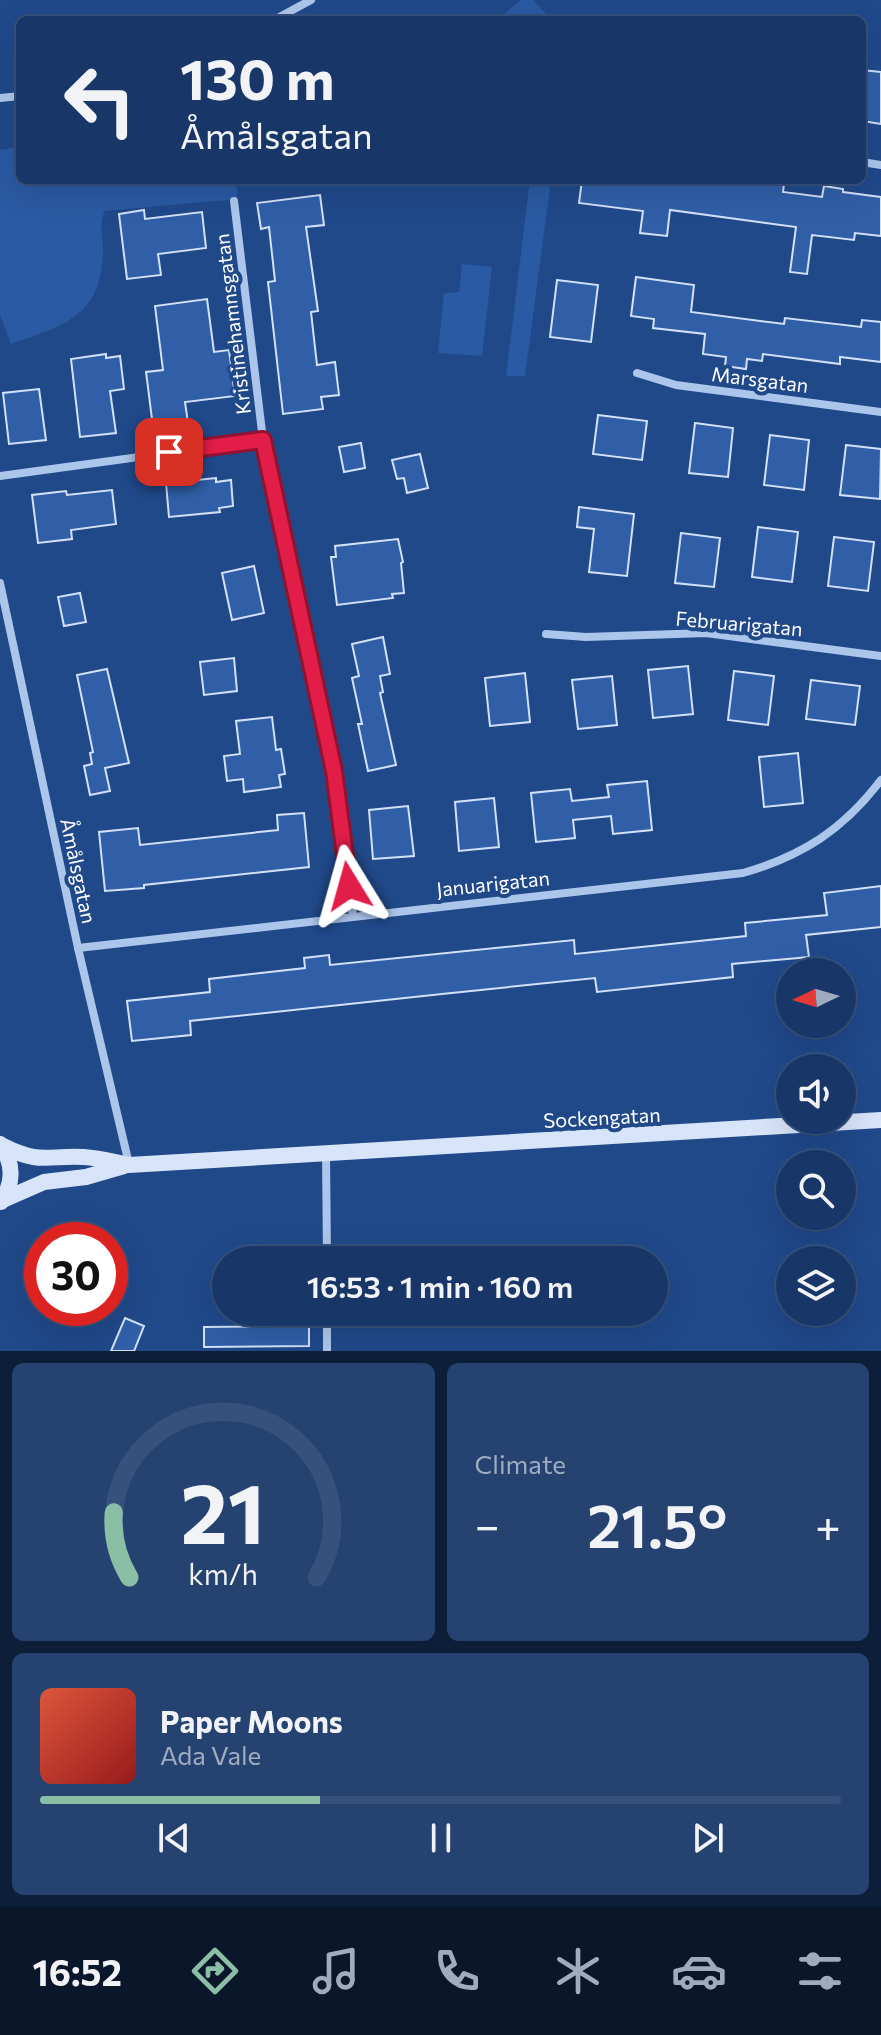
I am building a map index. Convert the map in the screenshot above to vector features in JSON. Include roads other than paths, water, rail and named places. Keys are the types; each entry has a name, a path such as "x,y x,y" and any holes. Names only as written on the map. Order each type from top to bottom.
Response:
{"street":[{"path":"281,16 311,0"},
{"name":"Kristinehamnsgatan","path":"234,201 263,440 334,771 353,915"},
{"name":"Marsgatan","path":"637,373 676,385 881,412"},
{"path":"0,476 263,440"},
{"name":"Åmålsgatan","path":"0,583 78,948 129,1165"},
{"name":"Februarigatan","path":"546,634 586,637 706,633 881,656"},
{"name":"Januarigatan","path":"78,948 743,873 794,856 815,844 851,814 881,780"},
{"name":"Sockengatan","path":"2,1202 44,1182 86,1177 129,1165 881,1120"},
{"path":"1,1145 8,1156 11,1179 2,1202"},
{"name":"Sockengatan","path":"1,1145 21,1156 40,1160 83,1157 129,1165"},
{"path":"326,1154 327,1246"},
{"path":"327,1326 327,1351"}]}
